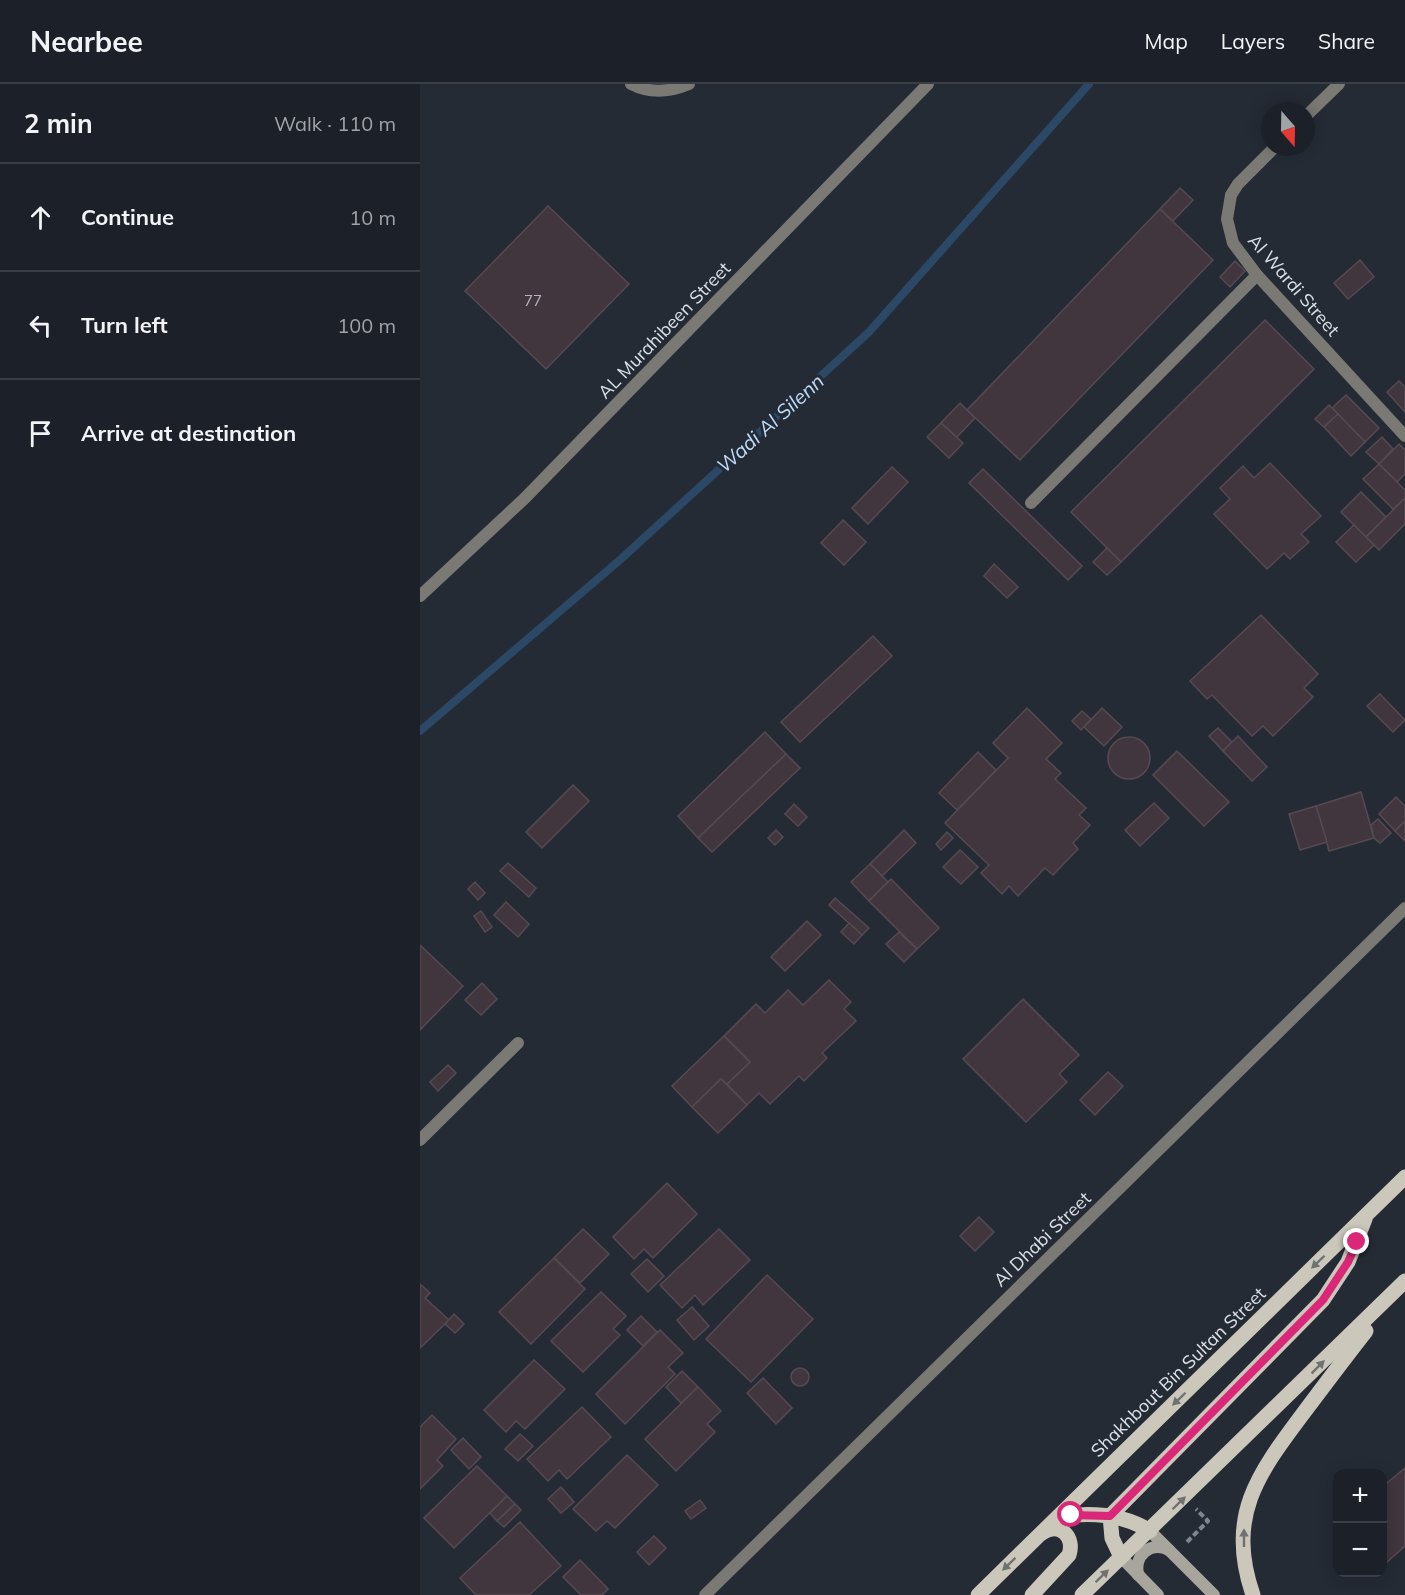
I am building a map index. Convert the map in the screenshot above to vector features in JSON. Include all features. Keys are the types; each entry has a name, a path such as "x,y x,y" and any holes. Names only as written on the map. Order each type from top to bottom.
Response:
{"main road":[{"name":"Shakhbout Bin Sultan Street","path":"978,1595 1405,1177"},
{"path":"1158,1595 1121,1557 1112,1538 1110,1516 1323,1300 1348,1262 1366,1216"},
{"path":"1082,1595 1401,1286"},
{"path":"1253,1595 1244,1559 1244,1524 1252,1490 1269,1459 1401,1286"},
{"path":"1058,1517 1084,1514 1110,1516 1131,1521 1150,1531 1214,1595"},
{"path":"1032,1595 1069,1556 1072,1548 1071,1541 1061,1530 1054,1528 1040,1534"},
{"path":"1138,1575 1138,1562 1145,1551 1157,1546 1170,1550"}],"street":[{"path":"631,84 661,92 689,84"},
{"name":"AL Murahibeen Street","path":"420,596 525,498 928,84"},
{"path":"1315,107 1339,84"},
{"name":"Al Wardi Street","path":"1266,156 1238,184 1228,207 1227,219 1233,243 1257,275 1405,436"},
{"path":"1031,503 1257,275"},
{"name":"Al Dhabi Street","path":"705,1595 1405,908"},
{"path":"420,1140 518,1043"}],"building":[{"path":"1180,188 1193,200 1173,221 1160,209"},
{"path":"548,206 629,284 546,369 465,291"},
{"path":"1160,209 1213,260 1020,460 967,410"},
{"path":"1360,260 1374,277 1348,299 1334,283"},
{"path":"1235,261 1245,271 1230,287 1220,277"},
{"path":"1265,320 1314,369 1121,562 1071,512"},
{"path":"1399,381 1405,387 1405,412 1387,392"},
{"path":"1346,395 1379,428 1365,442 1332,408"},
{"path":"960,403 975,418 957,437 941,423"},
{"path":"1329,405 1338,414 1324,427 1315,419"},
{"path":"1338,414 1365,442 1351,456 1324,427"},
{"path":"941,423 963,443 949,458 927,437"},
{"path":"1382,437 1393,449 1379,464 1366,452"},
{"path":"1399,444 1405,450 1405,474 1397,482 1379,464"},
{"path":"1270,463 1321,516 1301,534 1309,542 1290,559 1284,553 1267,569 1214,514 1230,499 1220,488 1243,466 1254,478"},
{"path":"1379,464 1405,490 1405,498 1393,509 1363,479"},
{"path":"892,467 908,482 868,524 852,508"},
{"path":"983,469 1082,566 1068,580 969,483"},
{"path":"1361,492 1386,517 1366,537 1341,512"},
{"path":"1405,498 1405,524 1379,550 1366,537"},
{"path":"843,520 866,542 844,565 821,543"},
{"path":"1354,525 1374,545 1356,562 1336,542"},
{"path":"1107,548 1121,562 1107,575 1093,562"},
{"path":"994,564 1018,587 1007,598 984,576"},
{"path":"1261,615 1318,674 1304,688 1313,697 1273,736 1263,726 1252,736 1212,695 1207,699 1190,681"},
{"path":"873,636 892,656 800,742 781,722"},
{"path":"1380,694 1405,720 1393,732 1367,706"},
{"path":"1027,708 1062,743 1046,759 1061,773 1055,779 1086,808 1079,815 1090,825 1073,843 1078,849 1053,875 1045,868 1018,896 1009,886 1002,894 981,873 989,865 945,823 1008,758 993,743"},
{"path":"1102,708 1122,727 1104,746 1084,727"},
{"path":"1082,711 1091,719 1081,730 1072,721"},
{"path":"1218,728 1232,742 1223,751 1209,736"},
{"path":"765,732 786,754 698,838 678,816"},
{"path":"1238,736 1267,767 1252,781 1223,751"},
{"path":"1129,737 1144,743 1150,758 1144,773 1129,779 1114,773 1108,758 1114,743"},
{"path":"1177,751 1229,802 1204,826 1153,775"},
{"path":"978,752 996,770 957,810 939,793"},
{"path":"786,754 800,768 712,852 698,838"},
{"path":"573,785 589,801 542,848 526,832"},
{"path":"1361,792 1374,838 1329,851 1316,806"},
{"path":"1396,797 1405,806 1405,821 1395,831 1379,814"},
{"path":"1154,803 1169,818 1140,846 1125,830"},
{"path":"794,804 807,817 798,826 785,814"},
{"path":"1316,806 1327,842 1300,850 1289,814"},
{"path":"1378,819 1391,833 1380,843 1374,838 1371,825"},
{"path":"1405,821 1405,841 1395,831"},
{"path":"776,830 783,837 775,845 768,838"},
{"path":"904,830 916,843 882,876 870,864"},
{"path":"947,832 953,838 941,850 936,844"},
{"path":"960,850 978,867 961,884 943,867"},
{"path":"508,863 536,888 529,897 500,871"},
{"path":"870,864 888,882 869,901 851,882"},
{"path":"891,879 939,928 917,949 869,901"},
{"path":"475,882 485,893 478,900 468,889"},
{"path":"835,898 869,928 862,935 829,905"},
{"path":"506,902 529,924 518,937 494,915"},
{"path":"481,911 492,927 485,932 474,916"},
{"path":"807,921 821,935 785,971 771,957"},
{"path":"849,923 862,935 854,944 841,932"},
{"path":"899,932 917,949 904,962 886,944"},
{"path":"420,945 463,986 420,1030"},
{"path":"829,980 851,1002 844,1009 856,1021 822,1053 827,1058 804,1081 799,1076 770,1104 759,1093 747,1105 727,1084 750,1062 724,1036 756,1004 765,1013 788,990 803,1005"},
{"path":"482,983 497,999 481,1015 465,1000"},
{"path":"1023,999 1079,1055 1059,1074 1067,1082 1026,1122 963,1059"},
{"path":"724,1036 750,1062 727,1084 721,1079 692,1107 672,1086"},
{"path":"448,1065 456,1073 438,1091 430,1082"},
{"path":"1108,1072 1123,1086 1095,1115 1080,1100"},
{"path":"721,1079 747,1105 718,1133 692,1107"},
{"path":"667,1183 697,1214 653,1258 644,1249 634,1259 613,1237"},
{"path":"979,1217 994,1232 975,1251 960,1236"},
{"path":"583,1229 609,1254 580,1283 554,1258"},
{"path":"719,1229 750,1260 703,1305 695,1295 682,1308 660,1285"},
{"path":"554,1258 585,1289 531,1344 499,1312"},
{"path":"647,1259 664,1276 648,1292 631,1274"},
{"path":"767,1275 813,1319 751,1382 706,1339"},
{"path":"420,1284 430,1293 425,1298 449,1320 420,1348"},
{"path":"601,1292 626,1316 613,1329 620,1335 583,1372 551,1341"},
{"path":"692,1307 709,1326 694,1340 677,1320"},
{"path":"454,1314 464,1324 455,1333 445,1324"},
{"path":"641,1316 657,1332 643,1346 627,1330"},
{"path":"660,1330 683,1353 668,1367 675,1374 625,1424 596,1394"},
{"path":"534,1360 565,1389 525,1429 516,1421 506,1432 484,1410"},
{"path":"800,1368 806,1371 809,1377 806,1383 800,1386 794,1383 791,1377 794,1371"},
{"path":"682,1371 698,1387 681,1403 666,1387"},
{"path":"763,1378 792,1408 776,1424 747,1393"},
{"path":"698,1387 721,1411 707,1424 715,1432 676,1471 645,1439"},
{"path":"582,1407 611,1437 567,1479 559,1470 548,1481 527,1459"},
{"path":"432,1415 456,1439 437,1460 443,1466 420,1489 420,1427"},
{"path":"520,1434 533,1446 518,1461 505,1449"},
{"path":"463,1438 481,1457 469,1469 451,1450"},
{"path":"627,1455 658,1485 615,1528 607,1521 596,1531 573,1509"},
{"path":"477,1466 507,1496 454,1548 424,1518"},
{"path":"1405,1468 1405,1546 1387,1562 1387,1521 1387,1483"},
{"path":"561,1487 574,1502 561,1513 548,1499"},
{"path":"507,1496 515,1504 497,1521 490,1513"},
{"path":"700,1500 706,1508 691,1519 685,1511"},
{"path":"515,1504 521,1510 504,1527 497,1521"},
{"path":"520,1522 561,1566 529,1595 476,1595 460,1578"},
{"path":"654,1536 666,1548 649,1565 637,1552"},
{"path":"580,1560 608,1589 602,1595 581,1595 563,1577"}],"waterway":[{"name":"Wadi Al Silenn","path":"420,731 621,559 869,332 1089,84"}],"route":[{"path":"1071,1515 1110,1516 1323,1300 1348,1262 1357,1242"}]}
